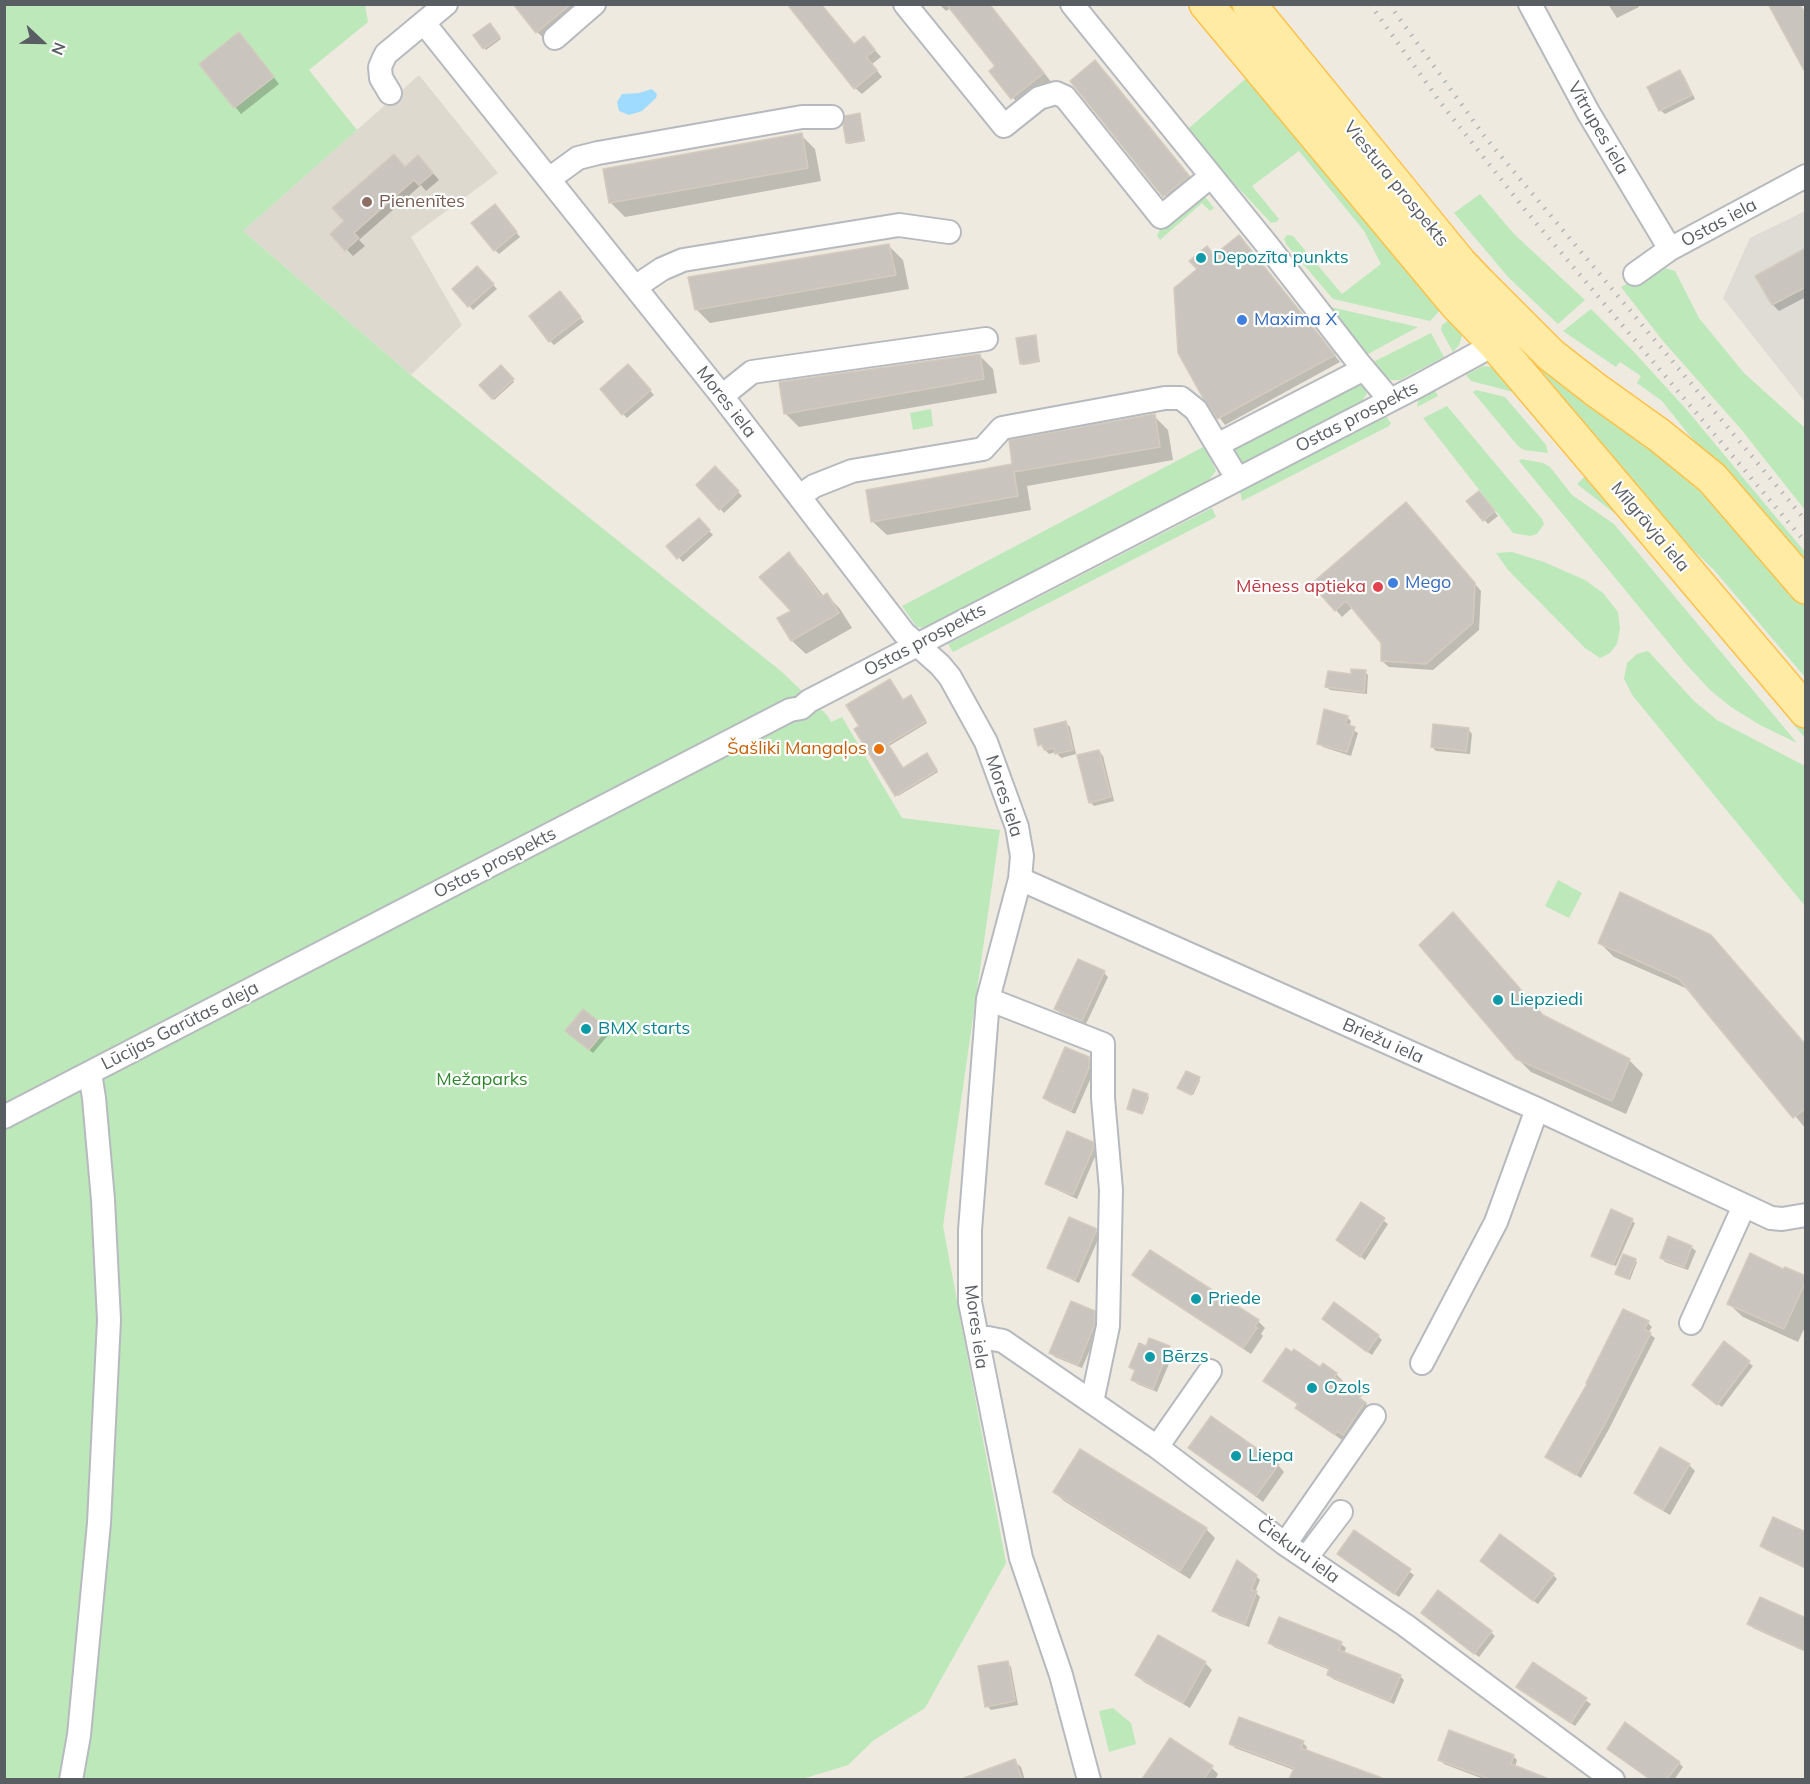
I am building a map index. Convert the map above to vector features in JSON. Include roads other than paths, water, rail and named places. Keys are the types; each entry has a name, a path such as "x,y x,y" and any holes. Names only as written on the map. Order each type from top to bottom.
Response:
{"main road":[{"name":"Viestura prospekts","path":"1206,4 1457,305 1495,344"},
{"name":"Viestura prospekts","path":"1249,4 1460,262 1551,355 1659,435 1712,478 1806,587"},
{"name":"Mīlgrāvja iela","path":"1495,344 1794,688 1806,711"}],"street":[{"path":"390,93 382,82 380,73 386,54 446,4"},
{"path":"555,38 594,4"},
{"path":"905,4 1004,126 1039,98 1056,93 1065,97 1161,217 1210,177"},
{"path":"1072,4 1390,400"},
{"name":"Vitrupes iela","path":"1530,4 1588,112 1670,249"},
{"name":"Mores iela","path":"424,23 722,396 904,633 950,677 986,742 1017,827 1022,856 1020,879 988,999 969,1263 970,1302 1020,1558 1061,1675 1089,1779"},
{"path":"549,179 578,158 598,153 802,117 832,117"},
{"name":"Ostas iela","path":"1635,274 1670,249 1806,176"},
{"path":"635,287 662,269 682,260 898,225 949,232"},
{"path":"722,396 752,372 986,339"},
{"name":"Ostas prospekts","path":"356,935 790,710 801,708 809,700 1495,344"},
{"path":"1217,445 1364,369"},
{"path":"800,496 814,486 852,471 983,449 1002,428 1165,398 1181,398 1196,410 1237,478"},
{"name":"Briežu iela","path":"1020,879 1537,1109 1771,1218 1794,1218 1806,1215"},
{"name":"Lūcijas Garūtas aleja","path":"4,1117 356,935"},
{"path":"988,999 1103,1044 1103,1098 1111,1190 1108,1326 1092,1402"},
{"path":"71,1779 79,1735 99,1523 109,1320 103,1200 90,1073"},
{"path":"1422,1363 1496,1222 1537,1109"},
{"path":"1691,1323 1744,1206"},
{"name":"Čiekuru iela","path":"978,1340 988,1338 1003,1341 1157,1446 1286,1544 1405,1625 1613,1779"},
{"path":"1157,1446 1210,1371"},
{"path":"1286,1544 1374,1416"},
{"path":"1306,1558 1341,1512"}],"water":[{"path":"652,89 657,94 656,98 642,111 629,115 619,111 617,102 622,94 639,93"}],"railway":[{"path":"1370,4 1440,102 1526,211 1806,543"},
{"path":"1389,4 1485,137 1806,521"}],"place":[{"name":"Pienenītes","path":"367,202"},
{"name":"Depozīta punkts","path":"1201,258"},
{"name":"Maxima X","path":"1242,320"},
{"name":"Mego","path":"1393,583"},
{"name":"Mēness aptieka","path":"1378,587"},
{"name":"Šašliki Mangaļos","path":"879,749"},
{"name":"Liepziedi","path":"1498,1000"},
{"name":"BMX starts","path":"586,1029"},
{"name":"Priede","path":"1196,1299"},
{"name":"Bērzs","path":"1150,1357"},
{"name":"Ozols","path":"1312,1388"},
{"name":"Liepa","path":"1236,1456"}],"park label":[{"name":"Mežaparks","path":"482,1080"}]}
